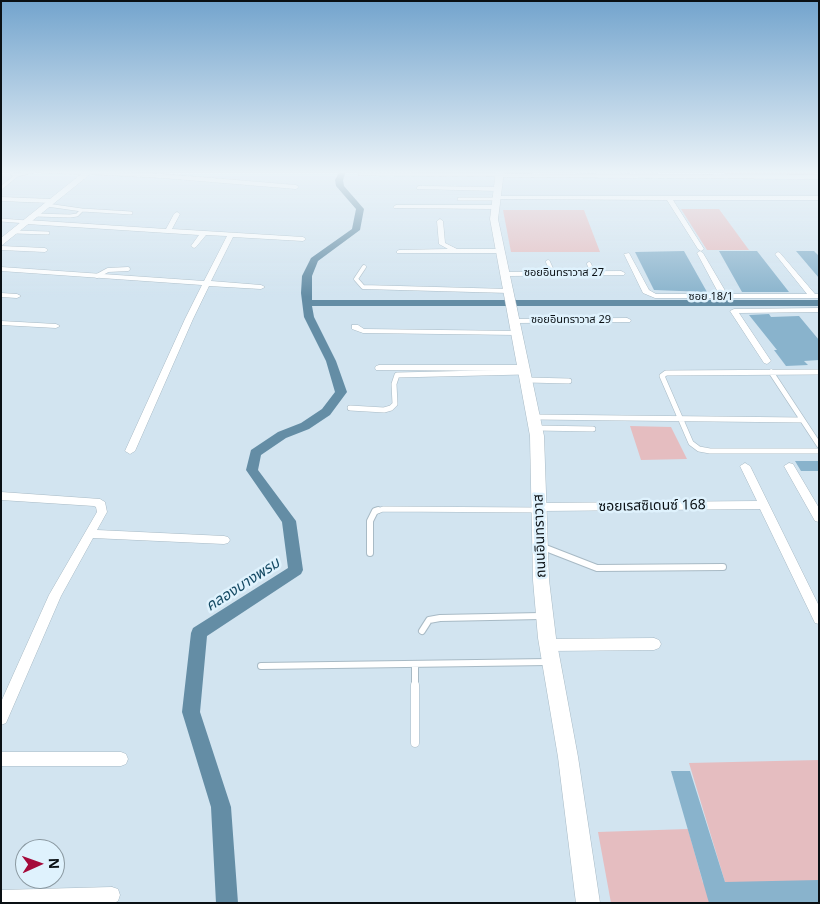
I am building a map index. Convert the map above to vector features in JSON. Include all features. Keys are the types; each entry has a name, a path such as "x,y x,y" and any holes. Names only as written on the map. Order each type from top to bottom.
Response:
{"street":[{"name":"ถนนอินทราวาส","path":"495,213 494,220 534,423 540,508 544,616 574,795 588,903"},
{"path":"678,213 725,297"},
{"path":"168,231 177,214"},
{"path":"1,243 9,234 35,215"},
{"path":"440,221 442,244 458,251"},
{"path":"27,222 303,239"},
{"path":"194,246 204,233"},
{"path":"130,451 189,319 231,235"},
{"path":"1,248 45,250"},
{"path":"400,252 501,251"},
{"name":"ซอย 18/1","path":"627,254 650,294 662,297 816,296"},
{"path":"778,254 816,296"},
{"path":"1,269 261,287"},
{"name":"ซอยอินทราวาส 27","path":"506,274 622,273"},
{"path":"1,295 17,296"},
{"path":"767,361 734,311 817,312"},
{"path":"356,328 363,332 514,315"},
{"path":"375,336 514,315"},
{"name":"ซอยอินทราวาส 29","path":"514,315 627,320"},
{"path":"1,323 56,326"},
{"path":"379,368 525,374"},
{"path":"745,466 819,619"},
{"path":"789,466 819,518"},
{"path":"1,496 96,502 102,505 102,512 55,595 4,711"},
{"name":"ซอยเรสซิเดนซ์ 168","path":"540,508 763,504"},
{"path":"90,534 224,540"},
{"path":"548,645 654,644"},
{"path":"1,759 121,759"},
{"path":"1,899 112,895"}],"lane":[{"path":"35,215 70,216 79,213"},
{"path":"1,220 27,222"},
{"path":"9,234 48,233"},
{"path":"548,262 553,273"},
{"path":"589,264 593,273"},
{"path":"364,267 356,279 363,287 385,289 514,315"},
{"path":"97,276 108,270 128,269"},
{"path":"771,372 819,446"},
{"path":"819,372 666,373 662,376 679,419 692,443 699,449 710,451 819,451"},
{"path":"350,408 384,410 391,408 394,404 394,384 397,375 402,374 525,374 569,381"},
{"path":"534,423 679,419 802,420"},
{"path":"534,423 592,429"},
{"path":"370,553 370,521 375,511 383,509 540,508"},
{"path":"540,546 597,568 723,567"},
{"path":"422,631 429,620 440,618 544,616"},
{"path":"261,666 552,662"},
{"path":"415,664 415,743"}],"shaded area":[{"path":"504,213 585,213 600,252 511,252"},
{"path":"684,213 722,213 749,250 707,250"},
{"path":"630,426 671,427 687,459 641,460"},
{"path":"819,760 819,903 611,903 598,832 688,829 703,883 725,882 689,763"}],"building":[{"path":"684,251 707,292 654,290 635,252"},
{"path":"719,251 757,251 789,292 742,292"},
{"path":"796,251 814,251 819,256 819,278"},
{"path":"769,314 771,317 799,316 819,340 819,360 804,361 808,365 786,366 774,350 777,350 749,315"},
{"path":"795,461 819,461 819,471 801,471"},
{"path":"671,771 690,771 725,882 819,880 819,903 709,903"}],"waterway":[{"name":"คลองบางพรม","path":"307,303 307,276 314,260 356,230 359,213"},
{"name":"คลองบางพรม","path":"227,903 221,807 191,712 199,633 296,570 289,521 252,470 255,453 282,435 305,426 326,412 341,392 331,361 309,317 307,303"},
{"path":"307,303 819,303"}]}
